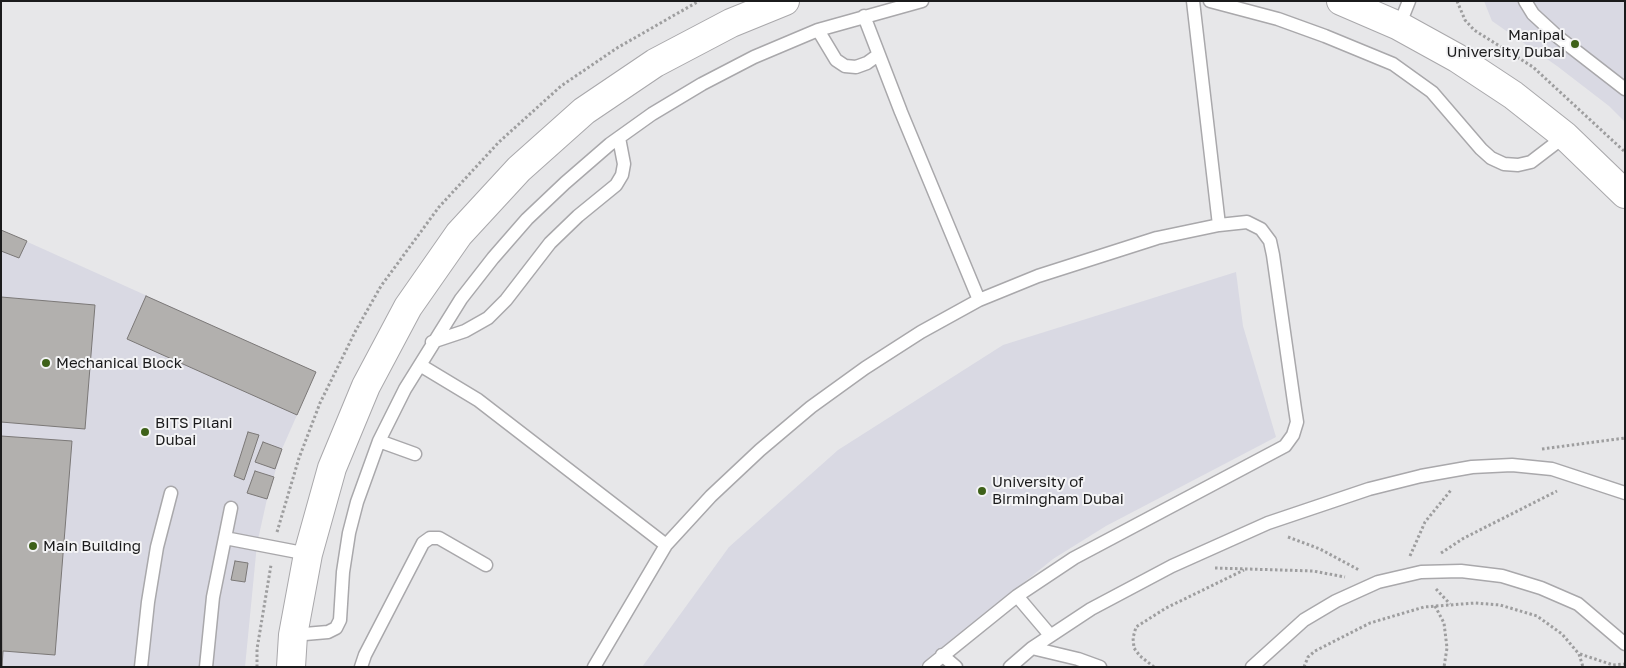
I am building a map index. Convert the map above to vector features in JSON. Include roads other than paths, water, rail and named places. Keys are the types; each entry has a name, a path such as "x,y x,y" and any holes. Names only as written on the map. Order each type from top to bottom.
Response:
{"street":[{"path":"291,667 293,635 308,554 332,468 366,386 408,307 459,234 520,169 584,111 655,63 731,23 785,1"},
{"path":"1341,1 1404,13 1457,58 1497,84 1565,136 1625,194"}],"lane":[{"path":"293,635 328,632 336,628 340,620 343,572 349,533 357,502 379,441 432,342 461,299 527,219 565,182 619,138 702,84 754,57 818,30 922,1"},
{"path":"1193,1 1219,225"},
{"path":"1210,1 1278,19 1393,64 1432,92 1481,149 1491,158 1504,164 1518,165 1531,162 1565,136"},
{"path":"1525,1 1533,14 1558,37 1625,89"},
{"path":"864,16 878,55 979,300"},
{"path":"818,30 836,60 845,66 856,67 867,63 878,55"},
{"path":"432,342 471,328 488,318 506,300 550,243 578,216 616,185 622,175 624,164 619,138"},
{"path":"594,667 666,545 718,490 760,450 811,408 889,353 979,300 1097,256 1157,238 1219,225 1247,222 1261,229 1270,241 1296,409 1293,435 1285,446 1100,544 1017,596 929,667"},
{"path":"420,364 478,400 666,545"},
{"path":"379,441 415,454"},
{"path":"1010,667 1050,635 1091,609 1172,566 1256,528 1318,504 1369,489 1421,476 1472,467 1512,465 1552,469 1625,493"},
{"path":"140,667 157,547 171,493"},
{"path":"206,667 213,597 231,508"},
{"path":"225,538 308,554"},
{"path":"361,667 423,543 430,538 439,538 486,565"},
{"path":"1252,667 1304,620 1336,601 1374,584 1402,575 1421,572 1462,571 1486,574 1541,588 1578,604 1625,644"},
{"path":"1017,596 1050,635"},
{"path":"1032,648 1078,659 1100,667"},
{"path":"942,655 956,667"}],"place":[{"name":"Manipal University Dubai","path":"1575,44"},
{"name":"Mechanical Block","path":"46,363"},
{"name":"BITS Pilani Dubai","path":"145,432"},
{"name":"University of Birmingham Dubai","path":"982,491"},
{"name":"Main Building","path":"33,546"}]}
